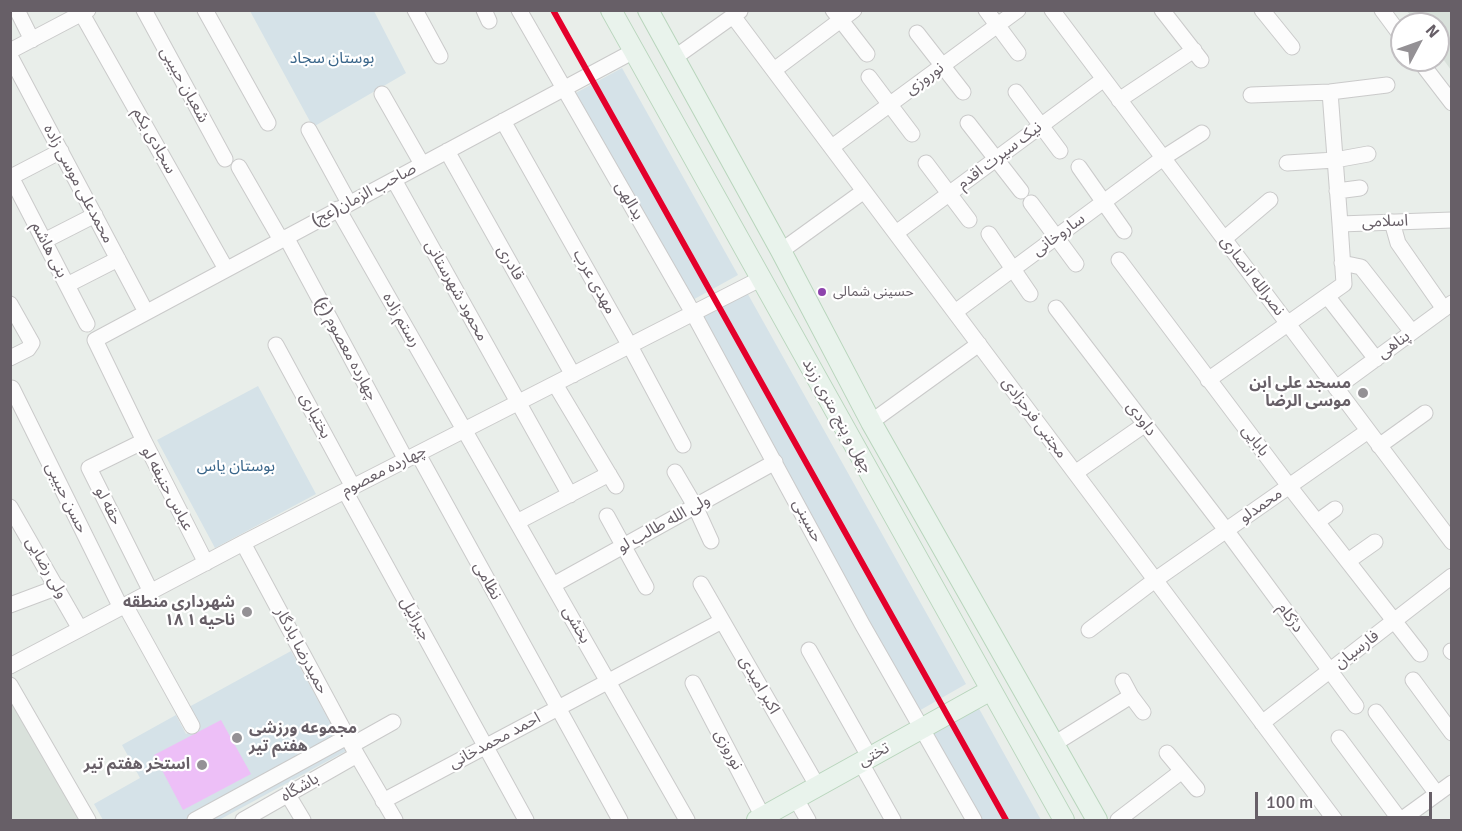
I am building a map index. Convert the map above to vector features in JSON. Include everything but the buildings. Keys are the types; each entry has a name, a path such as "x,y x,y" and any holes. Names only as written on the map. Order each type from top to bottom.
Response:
{"main road":[{"name":"چهل و پنج متری زرند","path":"611,10 1064,820"},
{"name":"چهل و پنج متری زرند","path":"648,10 782,251 871,422 1097,820"},
{"name":"تختی","path":"760,819 991,690"}],"street":[{"path":"17,10 32,40"},
{"name":"شعبان حبیبی","path":"144,10 225,159"},
{"path":"205,10 268,123"},
{"path":"415,10 440,56"},
{"name":"یدالهی","path":"519,10 693,314"},
{"path":"774,70 837,16 854,10"},
{"path":"986,10 1018,53"},
{"name":"نوروزی","path":"832,147 1018,10"},
{"name":"نصرالله انصاری","path":"1052,10 1452,542"},
{"path":"1119,100 1197,55 1162,10"},
{"path":"10,51 85,12"},
{"name":"سجادی یکم","path":"85,12 226,269"},
{"path":"674,58 737,13"},
{"name":"مجتبی فرحزادی","path":"737,13 774,70 1335,820"},
{"path":"1271,14 1292,47"},
{"path":"837,16 867,54"},
{"path":"917,33 963,92"},
{"name":"صاحب الزمان(عج)","path":"144,441 95,340 634,51"},
{"name":"محمدعلی موسی زاده","path":"10,56 146,312"},
{"path":"1428,72 1452,103"},
{"path":"870,78 912,134"},
{"name":"نیک سیرت اقدم","path":"896,233 1104,79"},
{"path":"1251,95 1330,92 1388,85"},
{"path":"1016,92 1060,151"},
{"path":"1330,92 1340,224"},
{"path":"382,94 422,164"},
{"name":"مهدی عرب","path":"503,121 683,445"},
{"path":"968,123 1021,191"},
{"name":"رستم زاده","path":"309,130 344,206 464,430"},
{"name":"ساروخانی","path":"954,312 1163,158 1202,133"},
{"path":"11,176 61,151"},
{"name":"قادری","path":"447,152 573,375"},
{"path":"1287,163 1335,160 1368,154"},
{"path":"926,163 969,220"},
{"name":"چهارده معصوم (ع)","path":"239,167 412,457"},
{"path":"1079,167 1124,231"},
{"name":"بنی هاشم","path":"11,176 87,324"},
{"name":"محمود شهرستانی","path":"394,180 570,495"},
{"path":"1337,191 1360,188"},
{"path":"782,251 864,191"},
{"path":"1224,239 1270,200"},
{"path":"1031,203 1076,264"},
{"path":"44,241 95,215"},
{"name":"اسلامی","path":"1208,380 1344,284 1340,224 1452,220"},
{"path":"1392,222 1398,243 1448,306"},
{"path":"989,234 1030,294"},
{"path":"67,285 118,259"},
{"name":"بابایی","path":"1119,260 1208,380 1420,654"},
{"path":"1342,263 1361,267 1412,332"},
{"name":"چهارده معصوم","path":"10,666 243,543 760,279"},
{"path":"1327,296 1376,359"},
{"path":"10,304 32,342 28,349 10,358"},
{"name":"پناهی","path":"1336,388 1448,306"},
{"name":"داودی","path":"1056,308 1226,531"},
{"name":"حسینی","path":"693,314 862,624 974,820"},
{"path":"871,422 979,344"},
{"name":"بختیاری","path":"276,345 349,489"},
{"path":"517,522 570,495 613,480 555,384"},
{"name":"حسن حبیبی","path":"12,388 123,607 192,726"},
{"path":"1379,446 1425,413"},
{"path":"1075,473 1144,425"},
{"name":"بخشی","path":"464,430 687,820"},
{"name":"محمدلو","path":"1089,630 1155,580 1368,431"},
{"name":"عباس حنیفه لو","path":"114,455 144,441 206,563"},
{"name":"حقه لو","path":"114,455 89,468 151,592"},
{"name":"نظامی","path":"412,457 620,820"},
{"name":"ولی الله طالب لو","path":"553,585 775,462"},
{"path":"675,472 695,506 711,541"},
{"name":"جبرائیل","path":"349,489 484,747 526,820"},
{"name":"ولی رضایی","path":"10,507 58,587 80,629"},
{"path":"1317,522 1335,509"},
{"path":"607,516 646,587"},
{"path":"1439,525 1452,516"},
{"name":"دژکام","path":"1226,531 1356,706"},
{"path":"1348,561 1375,542"},
{"name":"حمیدرضا یادگار","path":"243,543 352,746 395,820"},
{"name":"فارسیان","path":"1262,723 1452,576"},
{"name":"اکبر امیدی","path":"701,584 818,787"},
{"path":"10,605 58,587"},
{"name":"احمد محمدخانی","path":"383,801 722,621"},
{"path":"809,650 893,820"},
{"path":"1413,680 1452,733"},
{"path":"1123,681 1143,712"},
{"name":"نوروزی","path":"693,683 760,819"},
{"path":"10,685 87,820"},
{"path":"1054,744 1131,696"},
{"path":"1376,712 1437,794"},
{"path":"195,820 352,746 393,722"},
{"path":"1338,738 1401,820 1452,783"},
{"name":"باشگاه","path":"243,820 288,795 352,746"},
{"path":"1167,753 1197,789"},
{"path":"1118,820 1182,771"},
{"path":"288,795 303,820"},
{"path":"796,799 808,820"}],"shaded area":[{"path":"1451,11 1451,70 1450,12 1408,12"},
{"path":"10,695 81,820 11,820"},
{"name":"استخر هفتم تیر","path":"221,720 251,774 183,810 154,755"}],"green space":[{"name":"بوستان سجاد","path":"250,11 374,11 406,73 313,127"},
{"path":"622,68 738,275 689,302 572,95"},
{"path":"745,289 966,684 917,712 699,314"},
{"name":"بوستان یاس","path":"258,386 316,494 215,548 157,440"},
{"name":"مجموعه ورزشی هفتم تیر","path":"291,651 346,751 219,820 103,820 94,804 140,778 122,745 176,715 186,734 199,727 189,707"},
{"path":"977,705 1041,820 977,820 927,732"}],"transit line":[{"path":"553,10 1006,820"}],"place":[{"name":"حسینی شمالی","path":"822,292"},
{"name":"مسجد علی ابن موسی الرضا","path":"1363,393"},
{"name":"شهرداری منطقه ۱۸ ناحیه ۱","path":"247,612"},
{"name":"مجموعه ورزشی هفتم تیر","path":"237,738"},
{"name":"استخر هفتم تیر","path":"202,765"}]}
